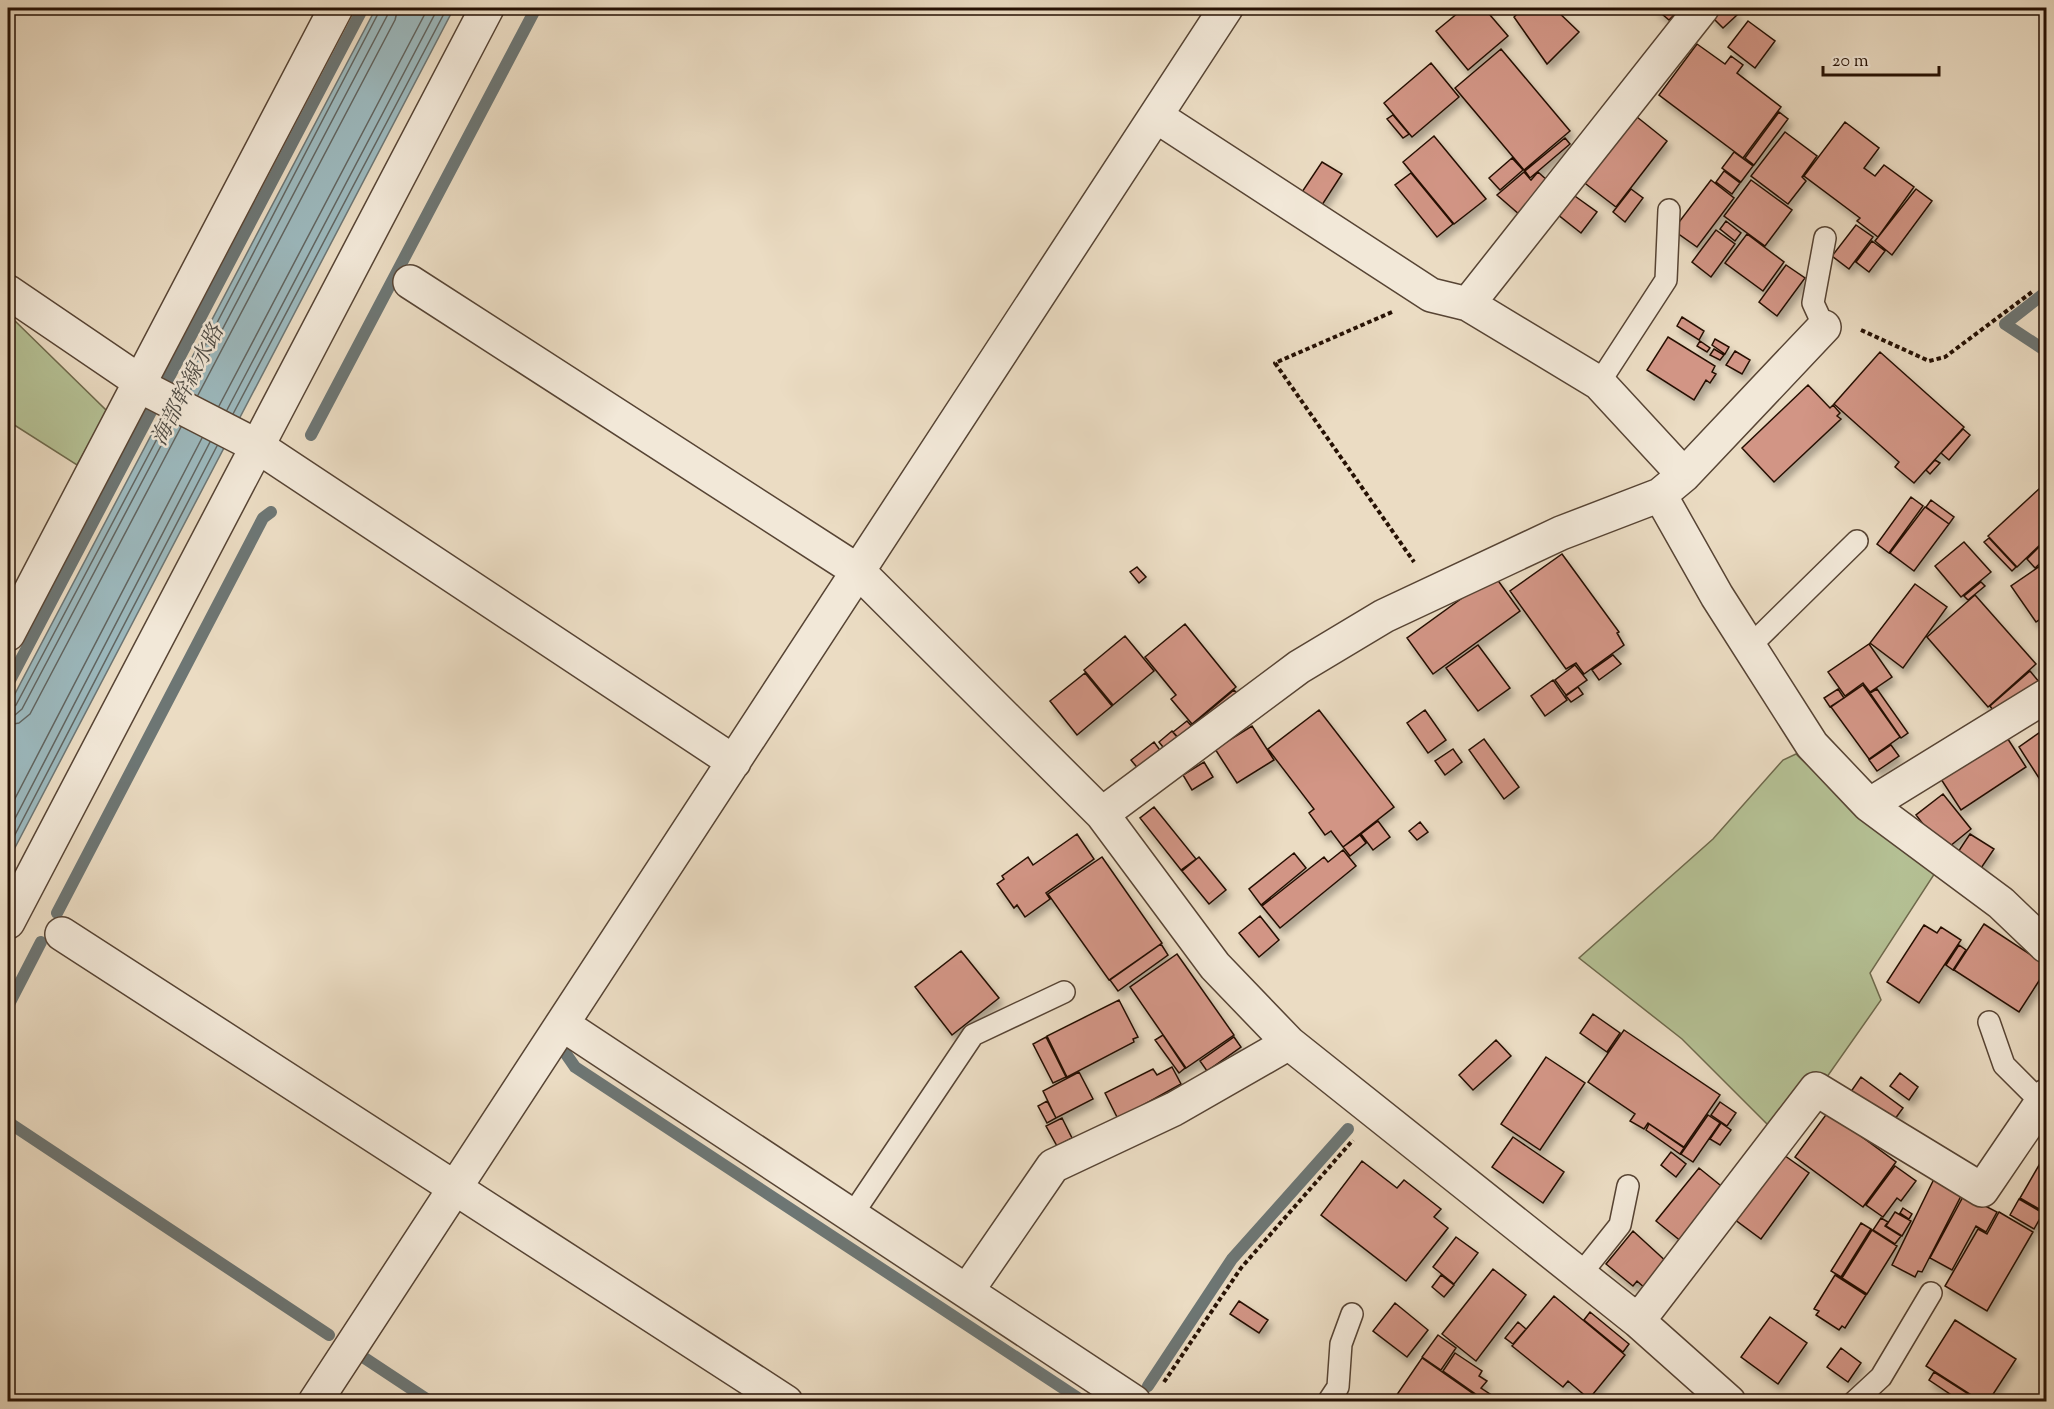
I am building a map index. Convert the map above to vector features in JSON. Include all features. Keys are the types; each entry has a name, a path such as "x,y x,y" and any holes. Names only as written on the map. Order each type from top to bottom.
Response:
{"street":[{"path":"8,634 142,385 336,8"},
{"path":"8,922 487,8"},
{"path":"315,1401 1226,8"},
{"path":"1468,304 1702,8"},
{"path":"1156,116 1431,296 1468,304 1599,383 1672,485 1749,647 1812,745 1869,805 2001,903 2046,946"},
{"path":"410,282 858,571 1102,814 1215,966 1289,1042 1638,1321 1729,1401"},
{"path":"8,292 142,385 257,446 734,762"},
{"path":"1102,814 1299,667 1384,616 1561,533 1672,485 1824,327"},
{"path":"1869,805 2046,696"},
{"path":"62,934 786,1401"},
{"path":"562,1024 1134,1401"},
{"path":"967,1291 1053,1166 1174,1109 1289,1042"},
{"path":"1638,1321 1816,1089 1982,1190 2044,1099"}],"lane":[{"path":"1599,383 1666,280 1669,210"},
{"path":"1824,327 1813,303 1825,238"},
{"path":"1749,647 1857,541"},
{"path":"852,1215 973,1035 1064,992"},
{"path":"1989,1022 2004,1065 2044,1099"},
{"path":"1580,1275 1620,1225 1628,1186"},
{"path":"1854,1401 1881,1377 1931,1293"},
{"path":"1328,1401 1338,1387 1341,1344 1352,1314"}],"path":[{"path":"1824,327 1860,329 1929,362 1945,357 2032,292"},
{"path":"1431,296 1275,363 1436,592"},
{"path":"1163,1382 1241,1268 1377,1112"}],"green space":[{"path":"13,319 107,411 77,465 8,421 8,327"},
{"path":"1796,754 1866,821 1935,873 1870,973 1881,1000 1822,1084 1773,1130 1682,1039 1579,958 1713,839 1783,760"}],"water":[{"name":"海部幹線水路","path":"376,8 454,8 8,861 8,707"}],"building":[{"path":"1464,8 1484,8 1508,36 1468,70 1436,31"},
{"path":"1523,8 1554,8 1579,32 1547,64 1514,17"},
{"path":"1655,8 1681,8 1669,20"},
{"path":"1718,8 1730,8 1737,15 1723,28 1710,15"},
{"path":"1748,21 1775,41 1755,68 1728,47"},
{"path":"1697,44 1725,64 1731,56 1743,65 1737,73 1781,107 1743,158 1659,95"},
{"path":"1501,49 1570,131 1524,170 1455,88"},
{"path":"1431,63 1459,97 1412,137 1384,103"},
{"path":"1779,112 1788,119 1754,165 1745,158"},
{"path":"1393,115 1409,134 1403,138 1387,119"},
{"path":"1637,117 1667,141 1616,207 1582,181"},
{"path":"1845,122 1879,148 1864,168 1875,176 1884,165 1914,187 1878,237 1857,221 1860,218 1804,176"},
{"path":"1785,132 1817,156 1802,177 1806,181 1788,204 1751,176"},
{"path":"1434,136 1486,199 1454,224 1403,162"},
{"path":"1565,138 1570,144 1530,178 1525,171"},
{"path":"1734,152 1753,166 1741,182 1722,168"},
{"path":"1512,158 1523,170 1500,190 1489,178"},
{"path":"1322,162 1342,174 1322,205 1302,192"},
{"path":"1724,171 1740,183 1732,194 1716,182"},
{"path":"1524,172 1531,180 1538,172 1548,181 1520,215 1497,195"},
{"path":"1411,173 1453,224 1437,237 1395,185"},
{"path":"1711,180 1734,198 1697,247 1673,230"},
{"path":"1751,180 1792,210 1765,246 1724,216"},
{"path":"1631,189 1643,198 1625,222 1613,212"},
{"path":"1916,189 1932,201 1892,255 1875,241"},
{"path":"1572,194 1597,212 1581,233 1557,214"},
{"path":"1726,221 1741,233 1735,241 1720,229"},
{"path":"1856,225 1873,237 1849,269 1832,256"},
{"path":"1716,230 1735,244 1711,277 1692,262"},
{"path":"1747,234 1784,262 1763,291 1725,263"},
{"path":"1872,241 1885,251 1869,272 1856,262"},
{"path":"1786,265 1805,278 1777,316 1759,302"},
{"path":"1682,317 1704,331 1699,340 1677,326"},
{"path":"1668,337 1715,366 1712,372 1716,374 1710,383 1706,380 1694,400 1647,370"},
{"path":"1715,339 1729,347 1725,354 1712,345"},
{"path":"1700,341 1710,348 1707,352 1697,346"},
{"path":"1714,349 1724,355 1720,360 1710,355"},
{"path":"1735,351 1750,360 1742,374 1726,365"},
{"path":"1880,352 1964,427 1914,483 1895,467 1899,462 1834,404"},
{"path":"1808,385 1830,408 1833,405 1840,413 1837,416 1841,419 1774,482 1742,448"},
{"path":"1963,429 1970,435 1949,460 1941,453"},
{"path":"1935,460 1940,463 1930,474 1926,470"},
{"path":"2040,488 2046,495 2046,539 2017,567 1988,536"},
{"path":"1911,497 1923,506 1889,553 1877,544"},
{"path":"1931,500 1954,517 1949,524 1926,507"},
{"path":"1925,507 1949,524 1914,571 1890,553"},
{"path":"1989,538 2016,567 2012,571 1984,542"},
{"path":"1964,542 1991,572 1961,597 1935,566"},
{"path":"2043,543 2046,547 2046,558 2035,568 2027,559"},
{"path":"1562,554 1619,632 1617,633 1624,645 1584,674 1576,663 1566,669 1510,591"},
{"path":"2046,562 2046,615 2036,622 2011,586"},
{"path":"1137,567 1146,577 1139,583 1130,572"},
{"path":"1494,575 1520,611 1433,674 1407,638"},
{"path":"1981,582 1985,586 1968,600 1964,596"},
{"path":"1915,584 1947,607 1903,668 1870,643"},
{"path":"1975,595 2036,664 1988,707 1927,637"},
{"path":"1185,624 1236,687 1192,724 1171,699 1176,695 1145,657"},
{"path":"1125,636 1154,671 1113,705 1084,670"},
{"path":"1869,644 1892,677 1870,692 1863,683 1845,696 1828,672"},
{"path":"1478,645 1510,688 1478,711 1446,668"},
{"path":"1613,655 1621,664 1599,680 1592,670"},
{"path":"1575,665 1587,680 1566,695 1555,680"},
{"path":"2030,671 2040,683 1996,714 1990,706"},
{"path":"1085,673 1112,706 1077,735 1050,701"},
{"path":"1553,680 1567,700 1545,716 1531,696"},
{"path":"1863,685 1900,737 1869,759 1831,707"},
{"path":"1578,687 1583,694 1571,702 1566,696"},
{"path":"1838,689 1844,698 1830,707 1824,698"},
{"path":"1877,689 1908,733 1901,738 1870,693"},
{"path":"1234,690 1239,696 1198,731 1192,725"},
{"path":"1319,710 1394,807 1343,847 1331,831 1325,835 1309,813 1314,809 1268,749"},
{"path":"1425,710 1446,740 1428,753 1407,723"},
{"path":"1187,721 1195,730 1181,741 1173,732"},
{"path":"1252,726 1274,760 1237,783 1215,749"},
{"path":"2046,728 2046,789 2019,747"},
{"path":"1172,731 1181,742 1167,752 1159,742"},
{"path":"2004,733 2026,767 1961,810 1939,776"},
{"path":"1484,739 1519,787 1504,799 1469,750"},
{"path":"1154,742 1162,753 1140,771 1131,760"},
{"path":"1891,745 1899,756 1877,771 1869,760"},
{"path":"1453,749 1462,762 1445,775 1435,761"},
{"path":"1204,762 1213,777 1192,790 1183,775"},
{"path":"1943,794 1971,829 1944,851 1916,815"},
{"path":"1154,807 1196,859 1181,870 1140,818"},
{"path":"1378,821 1390,837 1373,850 1361,834"},
{"path":"1420,822 1428,832 1417,840 1409,831"},
{"path":"1077,834 1094,859 1046,893 1050,899 1025,917 1017,905 1014,908 997,884 1004,879 1002,876 1028,857 1033,865"},
{"path":"1970,834 1994,849 1977,874 1954,858"},
{"path":"1360,835 1366,843 1350,856 1343,847"},
{"path":"1343,850 1356,866 1280,928 1262,906 1324,857 1328,862"},
{"path":"1294,853 1306,868 1261,905 1249,889"},
{"path":"1102,857 1162,943 1109,980 1048,894"},
{"path":"1199,857 1226,890 1209,904 1182,871"},
{"path":"1260,916 1279,940 1259,957 1239,933"},
{"path":"1984,924 2046,965 2046,970 2019,1012 1954,970"},
{"path":"1924,925 1937,933 1941,927 1961,940 1919,1003 1887,982"},
{"path":"1161,944 1168,955 1118,991 1110,980"},
{"path":"1959,945 1966,950 1953,970 1946,965"},
{"path":"961,951 999,998 952,1035 915,987"},
{"path":"1177,954 1234,1035 1186,1068 1130,987"},
{"path":"1119,1000 1138,1037 1133,1039 1134,1042 1067,1077 1047,1036"},
{"path":"1593,1014 1620,1033 1607,1052 1580,1033"},
{"path":"1624,1030 1720,1095 1684,1147 1648,1123 1644,1129 1630,1121 1635,1114 1588,1082"},
{"path":"1163,1035 1185,1068 1179,1073 1155,1040"},
{"path":"1046,1037 1066,1077 1053,1083 1033,1044"},
{"path":"1234,1037 1241,1047 1207,1071 1200,1061"},
{"path":"1496,1040 1511,1056 1473,1090 1459,1075"},
{"path":"1546,1057 1585,1083 1540,1150 1501,1124"},
{"path":"1172,1067 1181,1084 1118,1119 1105,1093 1153,1069 1157,1075"},
{"path":"1079,1072 1093,1099 1056,1118 1043,1091"},
{"path":"1900,1073 1918,1087 1909,1100 1890,1086"},
{"path":"1861,1077 1903,1108 1892,1123 1850,1093"},
{"path":"1047,1101 1056,1118 1047,1123 1038,1106"},
{"path":"1720,1102 1736,1113 1727,1126 1711,1115"},
{"path":"1828,1112 1896,1162 1863,1207 1795,1157"},
{"path":"1708,1115 1720,1123 1693,1162 1681,1154"},
{"path":"1062,1118 1072,1138 1057,1146 1046,1126"},
{"path":"1721,1123 1731,1130 1720,1145 1710,1139"},
{"path":"1649,1124 1684,1148 1680,1154 1646,1130"},
{"path":"1513,1137 1564,1172 1543,1203 1492,1167"},
{"path":"1671,1152 1686,1164 1676,1177 1661,1165"},
{"path":"1781,1153 1809,1173 1761,1239 1734,1219"},
{"path":"2046,1153 2046,1213 2020,1198"},
{"path":"1362,1161 1397,1188 1404,1180 1441,1209 1434,1217 1448,1228 1406,1281 1321,1215"},
{"path":"1895,1166 1916,1181 1901,1201 1897,1198 1883,1217 1866,1205"},
{"path":"1699,1168 1725,1189 1682,1242 1656,1221"},
{"path":"1934,1179 1962,1194 1922,1272 1918,1271 1915,1277 1892,1265"},
{"path":"1964,1195 1997,1212 1986,1232 1976,1226 1952,1270 1930,1258"},
{"path":"2019,1199 2043,1213 2034,1229 2010,1215"},
{"path":"1903,1208 1912,1214 1909,1219 1900,1213"},
{"path":"1895,1212 1911,1221 1902,1236 1886,1226"},
{"path":"1999,1212 2033,1232 1987,1311 1945,1286 1978,1229 1987,1234"},
{"path":"1881,1218 1888,1222 1885,1226 1901,1236 1895,1244 1873,1230"},
{"path":"1861,1223 1871,1229 1841,1277 1831,1271"},
{"path":"1872,1230 1897,1246 1867,1294 1842,1278"},
{"path":"1633,1231 1669,1264 1647,1290 1637,1281 1633,1286 1606,1264"},
{"path":"1456,1237 1478,1253 1454,1284 1433,1267"},
{"path":"1493,1269 1526,1295 1476,1361 1442,1334"},
{"path":"1441,1275 1454,1285 1444,1297 1432,1287"},
{"path":"1835,1275 1866,1295 1845,1328 1842,1326 1839,1330 1816,1315 1819,1311 1814,1309"},
{"path":"1554,1296 1625,1355 1589,1399 1568,1381 1563,1387 1512,1346"},
{"path":"1239,1301 1268,1320 1259,1333 1230,1314"},
{"path":"1395,1303 1428,1330 1407,1357 1373,1331"},
{"path":"1590,1312 1629,1344 1623,1352 1584,1320"},
{"path":"1770,1317 1807,1343 1778,1384 1741,1357"},
{"path":"1955,1320 2016,1359 1988,1402 1982,1402 1926,1366"},
{"path":"1518,1322 1526,1329 1513,1344 1505,1338"},
{"path":"1438,1335 1456,1348 1441,1370 1422,1357"},
{"path":"1841,1348 1861,1363 1848,1382 1827,1367"},
{"path":"1455,1353 1482,1371 1479,1376 1487,1381 1481,1388 1496,1398 1494,1402 1487,1402 1443,1371"},
{"path":"1422,1358 1485,1402 1396,1402 1399,1398 1396,1396"},
{"path":"1934,1372 1978,1400 1977,1402 1962,1402 1929,1380"}],"waterway":[{"name":"海部幹線水路","path":"8,684 363,8"},
{"path":"311,435 536,8"},
{"path":"2046,292 2005,324 2046,351"},
{"path":"57,913 263,518 271,512"},
{"path":"8,1006 41,942"},
{"path":"566,1054 575,1067 1084,1402"},
{"path":"8,1122 329,1335"},
{"path":"1148,1386 1232,1259 1348,1129"},
{"path":"363,1357 431,1402"}]}
